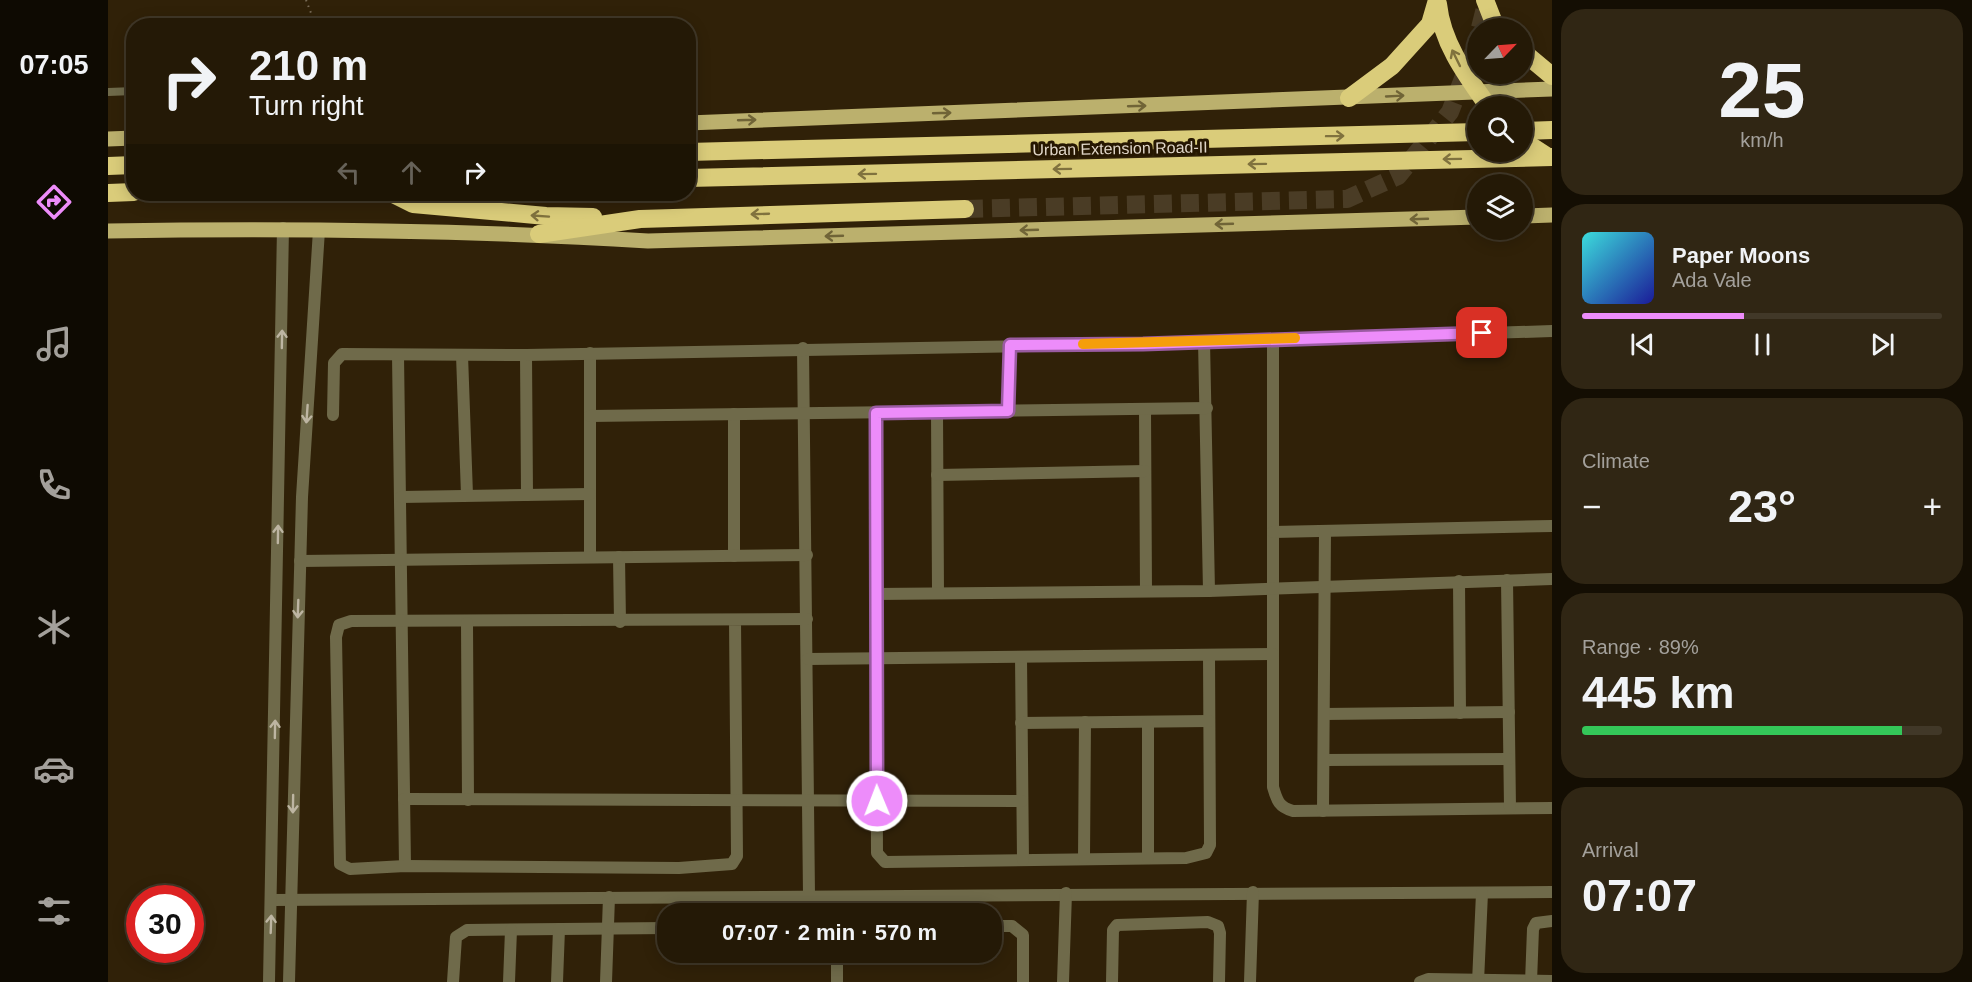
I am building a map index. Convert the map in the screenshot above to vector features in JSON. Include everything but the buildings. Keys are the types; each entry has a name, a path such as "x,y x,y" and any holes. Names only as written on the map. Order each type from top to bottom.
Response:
{"highway":[{"path":"1350,98 1392,66 1430,24 1437,0"},
{"path":"1437,0 1439,20 1457,62 1481,96"},
{"path":"1485,0 1492,18"},
{"path":"1533,60 1552,76"},
{"path":"1533,131 1552,130"},
{"name":"Urban Extension Road-II","path":"696,152 1467,132"},
{"path":"1533,147 1552,158"},
{"name":"Urban Extension Road-II","path":"696,178 1552,158"},
{"path":"108,166 126,165"},
{"path":"108,193 126,192"},
{"path":"406,201 412,204 546,216 640,219 965,209"},
{"path":"539,234 640,219"}],"main road":[{"path":"696,123 1552,89"},
{"path":"108,139 126,138"},
{"path":"1533,216 1552,215"},
{"path":"108,231 284,228 539,234 648,242 1467,217"}],"street":[{"path":"269,982 284,228"},
{"path":"289,982 300,561 319,230"},
{"path":"333,415 334,363 342,354 526,355 1204,341 1552,331"},
{"path":"1273,339 1274,787 1277,802 1283,809 1293,811 1552,808"},
{"path":"1204,341 1209,591"},
{"path":"1008,411 1010,345"},
{"path":"803,348 807,555 808,896"},
{"path":"590,353 590,557"},
{"path":"398,355 405,866"},
{"path":"462,355 467,495"},
{"path":"526,355 527,495"},
{"path":"590,416 1207,408"},
{"path":"1146,410 1146,591"},
{"path":"937,412 938,592"},
{"path":"876,413 877,853 885,862 1197,857 1206,853 1210,845 1209,655"},
{"path":"734,414 734,556"},
{"path":"937,475 1145,471"},
{"path":"401,497 590,494"},
{"path":"1273,532 1552,526"},
{"path":"1323,811 1325,531"},
{"path":"300,561 807,555"},
{"path":"619,557 620,621"},
{"path":"875,594 1209,591 1323,585 1552,579"},
{"path":"1508,580 1510,808"},
{"path":"1459,581 1460,712"},
{"path":"735,620 737,856 732,864 726,866 405,866 350,869 340,864 336,637 337,629 345,622 807,619"},
{"path":"467,623 468,800"},
{"path":"807,659 1273,654"},
{"path":"1021,657 1023,860"},
{"path":"1324,714 1509,712"},
{"path":"1021,723 1209,721"},
{"path":"1084,858 1085,722"},
{"path":"1148,722 1148,858"},
{"path":"1323,760 1509,759"},
{"path":"404,800 1022,801"},
{"path":"1250,982 1253,892"},
{"path":"272,900 1066,893 1552,892"},
{"path":"1063,982 1066,893"},
{"path":"1478,982 1482,893"},
{"path":"606,982 609,897"},
{"path":"1531,981 1533,929 1536,923 1552,921"},
{"path":"1112,982 1113,930 1117,925 1208,922 1218,926 1220,933 1219,982"},
{"path":"1002,926 1012,926 1023,935 1023,982"},
{"path":"453,982 455,945 461,932 657,928"},
{"path":"557,982 559,929"},
{"path":"509,982 511,930"},
{"path":"837,963 837,982"},
{"path":"1420,982 1428,979 1478,982 1552,981"}],"lane":[{"path":"108,92 126,91"}],"path":[{"path":"306,0 313,18"}],"tunnel":[{"path":"1482,18 1487,0"},
{"path":"965,209 1347,199 1398,176 1450,112 1467,68"}],"slow traffic":[{"path":"1083,344 1295,338"}],"route":[{"path":"877,801 876,413 1008,411 1010,345 1143,344 1482,333"}]}
